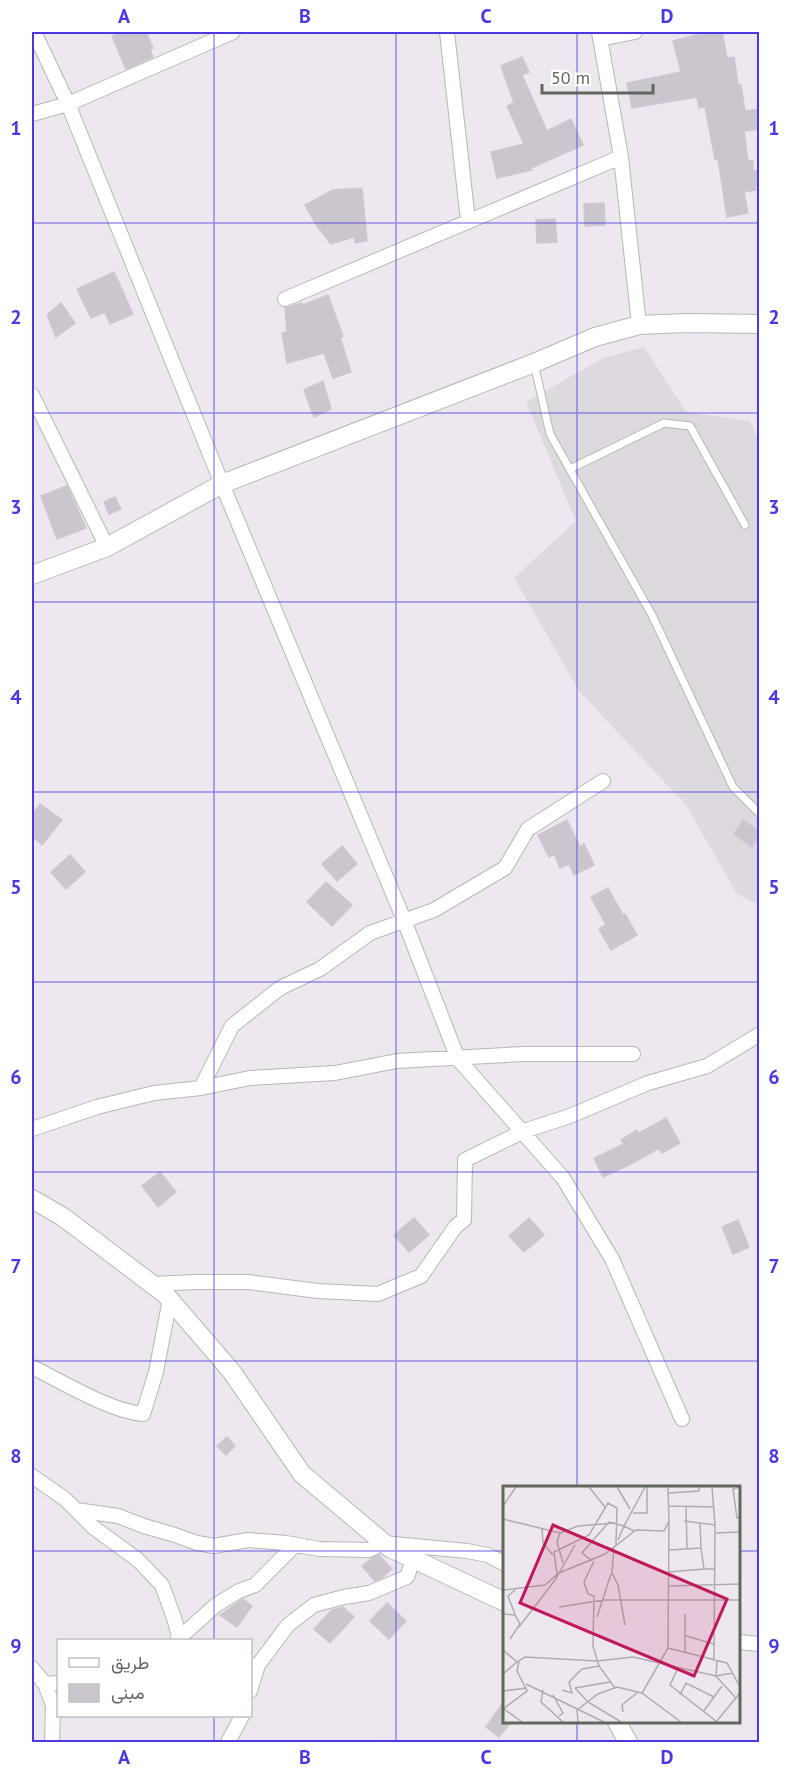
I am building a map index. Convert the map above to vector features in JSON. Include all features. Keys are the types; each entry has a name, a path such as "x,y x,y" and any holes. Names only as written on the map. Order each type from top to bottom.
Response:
{"street":[{"path":"34,32 68,104 222,484 404,920 458,1059 524,1131 563,1178 612,1259 682,1419"},
{"path":"32,114 68,104 233,32"},
{"path":"447,32 468,221"},
{"path":"635,32 599,35 621,157 639,325"},
{"path":"285,299 621,157"},
{"path":"32,575 107,547 222,484 534,363 595,337 639,325 759,324"},
{"path":"32,395 107,547"},
{"path":"201,1088 232,1026 280,988 320,969 370,933 434,910 505,868 528,829 603,781"},
{"path":"152,1284 248,1282 318,1291 378,1294 421,1276 456,1226 464,1220 465,1160 524,1131 570,1116 648,1083 707,1066 759,1034"},
{"path":"32,1129 97,1107 154,1093 201,1088 250,1078 335,1073 397,1061 523,1054 633,1054"},
{"path":"32,1200 63,1217 170,1299 232,1372 302,1474 390,1548 503,1602"},
{"path":"32,1367 106,1403 143,1414 156,1372 170,1299"},
{"path":"32,1476 65,1499 93,1527 138,1560 162,1585 179,1639"},
{"path":"76,1510 118,1516 197,1544 214,1546 248,1540 319,1550 369,1550 383,1543 467,1551 488,1555 503,1563"},
{"path":"180,1639 216,1605 238,1591 255,1585 296,1545"},
{"path":"254,1665 288,1625 314,1605 344,1596 369,1593 407,1577 414,1560"},
{"path":"740,1642 759,1644"},
{"path":"32,1668 52,1684 52,1743"},
{"path":"228,1743 241,1717"},
{"path":"618,1723 628,1743"}],"lane":[{"path":"534,363 550,434 652,615 733,787 759,814"},
{"path":"570,469 664,423 690,426 745,525"}],"shaded area":[{"path":"644,347 686,412 750,421 760,443 759,905 737,894 686,805 580,692 514,578 576,521 526,402 603,358"}],"building":[{"path":"123,32 146,32 153,48 150,50 153,57 126,69 112,36"},
{"path":"707,32 722,32 727,58 734,57 745,111 759,109 759,129 744,131 748,161 753,161 753,171 759,170 759,186 755,186 756,190 744,192 748,213 727,217 718,159 715,159 705,107 699,108 697,97 632,108 627,83 681,72 673,41"},
{"path":"522,57 529,72 522,75 547,131 571,119 583,145 531,168 532,170 497,178 491,152 524,144 507,106 514,103 501,66"},
{"path":"362,188 367,241 355,243 354,237 331,244 305,205 333,190"},
{"path":"604,203 605,225 585,226 584,204"},
{"path":"555,219 557,242 537,243 536,220"},
{"path":"114,272 133,314 110,324 105,312 91,318 77,289"},
{"path":"328,295 343,336 340,337 351,372 333,378 324,353 287,363 282,333 287,332 285,308 302,303 303,305"},
{"path":"61,303 75,323 56,337 47,315"},
{"path":"323,381 331,409 314,417 304,390"},
{"path":"67,486 86,528 57,539 41,496"},
{"path":"115,497 121,509 109,514 104,502"},
{"path":"40,804 62,820 42,845 32,836 32,815"},
{"path":"567,820 580,847 584,844 594,865 574,875 569,864 560,868 554,854 549,857 538,835"},
{"path":"743,820 759,831 759,836 752,847 734,834"},
{"path":"342,846 357,864 337,881 322,864"},
{"path":"70,855 85,872 66,889 51,872"},
{"path":"326,882 352,905 332,926 307,902"},
{"path":"608,888 637,935 611,950 599,929 606,925 591,897"},
{"path":"666,1118 680,1143 662,1153 659,1148 603,1177 594,1158 624,1144 621,1140 637,1130 639,1133"},
{"path":"160,1172 176,1192 158,1207 142,1186"},
{"path":"414,1218 429,1235 409,1252 394,1235"},
{"path":"529,1218 544,1235 524,1252 509,1236"},
{"path":"738,1220 749,1247 733,1254 722,1227"},
{"path":"227,1437 235,1446 226,1455 217,1446"},
{"path":"379,1555 392,1569 375,1581 362,1566"},
{"path":"243,1599 252,1606 237,1627 220,1615"},
{"path":"387,1603 406,1621 389,1639 370,1621"},
{"path":"343,1607 354,1617 330,1643 314,1629 332,1610"},
{"path":"503,1702 503,1723 510,1723 499,1737 486,1727"}]}
